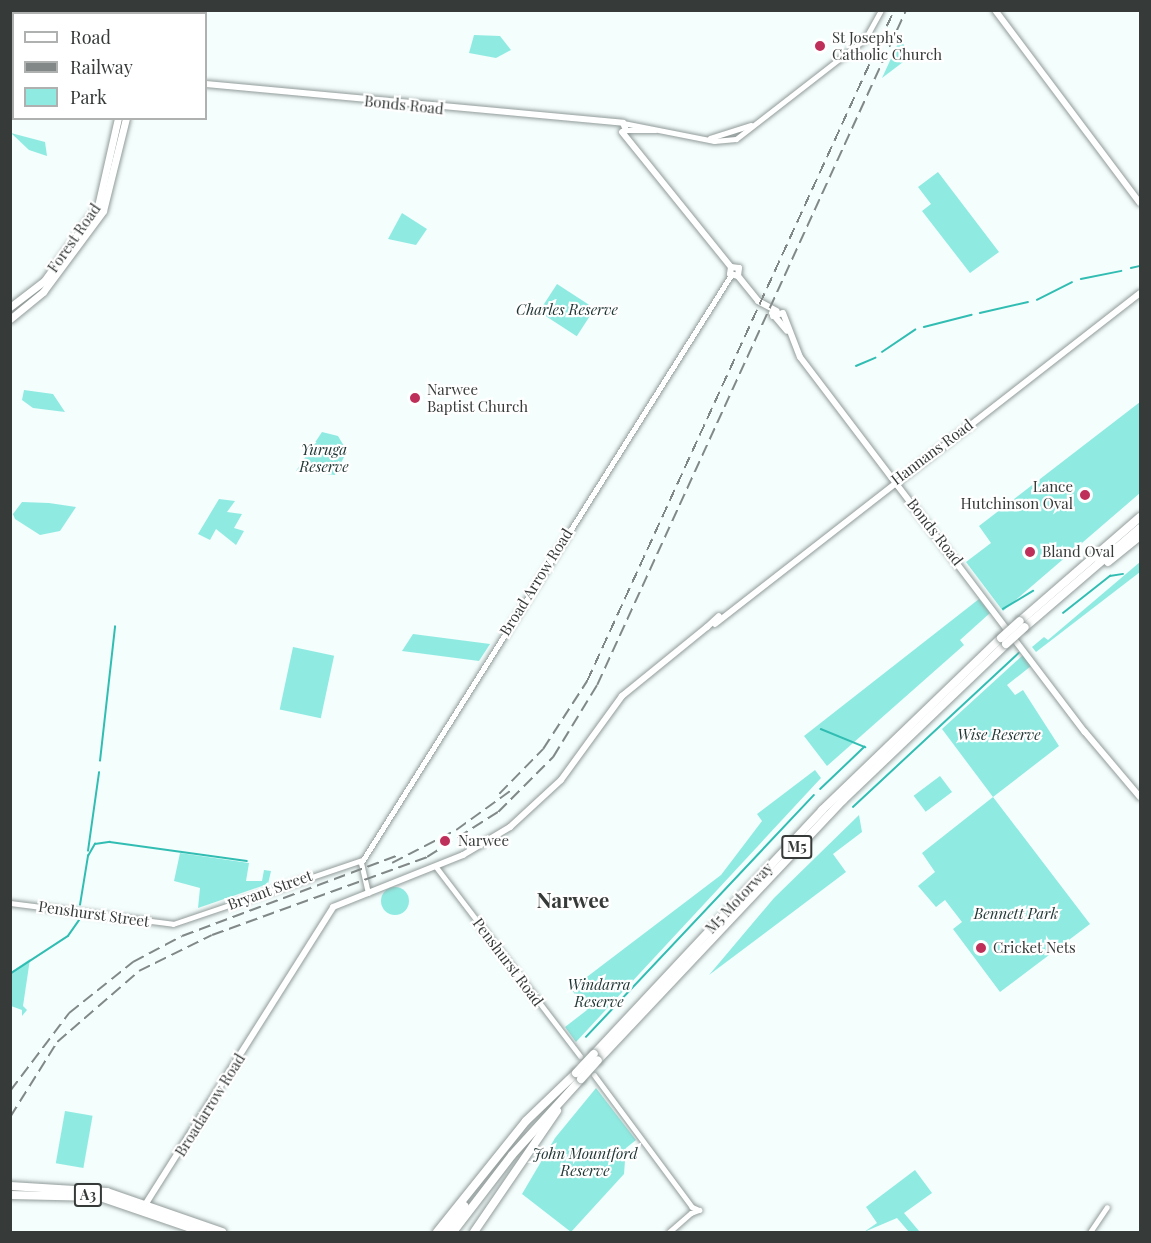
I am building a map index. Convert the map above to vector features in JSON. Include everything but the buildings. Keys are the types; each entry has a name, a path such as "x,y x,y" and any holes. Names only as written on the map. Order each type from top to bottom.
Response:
{"highway":[{"name":"M5","path":"1100,552 1140,511"},
{"name":"M5 Motorway","path":"446,1233 504,1154 843,800 1004,641 1140,518"},
{"name":"M5 Motorway","path":"1022,624 1140,528"},
{"name":"M5","path":"1022,624 1140,536"},
{"name":"M5","path":"437,1233 526,1121 578,1076"},
{"name":"M5 Motorway","path":"453,1233 512,1155 578,1076"},
{"path":"474,1233 578,1076"},
{"name":"A3","path":"10,1185 88,1189 222,1233"},
{"name":"A3","path":"10,1195 87,1195 145,1206 202,1233"}],"main road":[{"path":"995,10 1140,203"},
{"name":"Bonds Road","path":"207,84 602,124 623,129 731,267 734,276 776,316 789,334 800,357 894,481 1086,727 1092,727 1091,734 1140,796"},
{"name":"Forest Road","path":"10,307 39,286 98,206 118,120"},
{"name":"Forest Road","path":"13,317 33,302 106,204 126,120"},
{"name":"Hannans Road","path":"436,867 483,844 529,812 567,772 622,696 894,481 1140,294"},
{"name":"Bonds Road","path":"776,316 784,315 789,334"},
{"path":"368,893 436,867"},
{"name":"Broadarrow Road","path":"145,1206 329,914 368,893"}],"street":[{"path":"623,129 655,130 711,138 738,135 865,39 880,10"},
{"path":"623,129 655,130"},
{"name":"Broad Arrow Road","path":"362,860 734,276"},
{"path":"362,860 368,893"},
{"name":"Bryant Street","path":"178,923 362,860"},
{"name":"Penshurst Road","path":"436,867 580,1056"},
{"name":"Penshurst Street","path":"10,903 178,923"},
{"path":"594,1075 692,1210 669,1233"},
{"path":"1090,1233 1107,1207"}],"green space":[{"path":"474,35 500,36 511,50 496,58 469,53"},
{"path":"900,39 911,56 882,78"},
{"path":"11,133 45,142 47,156 29,150"},
{"path":"938,172 999,252 970,273 922,211 931,204 918,187"},
{"path":"402,213 427,229 416,245 388,239"},
{"name":"Charles Reserve","path":"557,284 595,309 577,336 539,312"},
{"path":"24,390 53,394 65,412 33,408 22,400"},
{"path":"1140,402 1140,493 1003,611 966,562 991,543 979,526"},
{"name":"Yuruga Reserve","path":"322,432 338,436 347,451 335,475 296,471"},
{"path":"219,499 235,501 227,512 242,514 234,528 244,531 236,545 216,529 210,540 198,534"},
{"path":"22,502 76,507 60,531 40,535 15,519 13,514"},
{"path":"1140,562 1140,572 1036,652 1032,647 1044,637 1048,640"},
{"path":"979,599 990,613 960,640 964,645 827,766 804,736"},
{"path":"413,634 490,644 479,661 402,651"},
{"path":"293,647 334,656 321,718 280,710"},
{"name":"Wise Reserve","path":"1023,655 1031,666 1007,685 1015,695 1023,690 1059,746 993,797 942,729"},
{"name":"Windarra Reserve","path":"815,770 821,778 576,1042 565,1027 587,1010 571,989 721,875 762,821 757,814"},
{"path":"940,776 952,792 926,812 914,796"},
{"name":"Bennett Park","path":"993,797 1090,924 1000,992 953,929 962,922 945,900 936,907 918,886 935,872 922,853"},
{"path":"859,815 862,832 833,854 846,872 709,975 774,898"},
{"path":"180,853 249,863 246,881 262,881 264,870 271,871 268,884 198,908 200,888 174,881"},
{"path":"395,887 405,891 409,901 405,911 395,915 385,911 381,901 385,891"},
{"path":"30,959 23,1006 27,1010 22,1016 22,1010 11,1006 11,972"},
{"name":"John Mountford Reserve","path":"596,1088 636,1140 626,1148 624,1174 571,1232 522,1194 555,1138"},
{"path":"65,1111 93,1116 83,1168 56,1163"},
{"path":"915,1170 932,1193 904,1213 919,1231 909,1232 897,1218 864,1232 877,1223 866,1207"}],"waterway":[{"path":"1131,268 1140,266"},
{"path":"1081,279 1121,271"},
{"path":"1037,300 1072,282"},
{"path":"980,313 1028,302"},
{"path":"924,327 971,315"},
{"path":"882,352 915,330"},
{"path":"856,366 875,358"},
{"path":"1063,613 1110,576 1123,574"},
{"path":"1003,609 1033,591"},
{"path":"100,761 115,627"},
{"path":"853,807 1019,653"},
{"path":"821,729 865,747 821,789"},
{"path":"88,851 99,773"},
{"path":"586,1037 814,795"},
{"path":"88,856 95,844 110,842 247,861"},
{"path":"80,905 88,856"},
{"path":"10,974 68,936 79,920"}],"railway":[{"path":"499,794 543,749 587,681 894,10"},
{"path":"10,1117 57,1042 139,971 212,935 427,857 498,812 553,757 597,685 906,10"},
{"path":"392,863 456,830 510,791"},
{"path":"10,1091 69,1013 133,962 182,936 399,855"}],"place":[{"name":"St Joseph's Catholic Church","path":"820,46"},
{"name":"Narwee Baptist Church","path":"415,398"},
{"name":"Lance Hutchinson Oval","path":"1085,495"},
{"name":"Bland Oval","path":"1030,552"},
{"name":"Narwee","path":"445,841"},
{"name":"Cricket Nets","path":"981,948"}],"district":[{"name":"Narwee","path":"573,899"}]}
